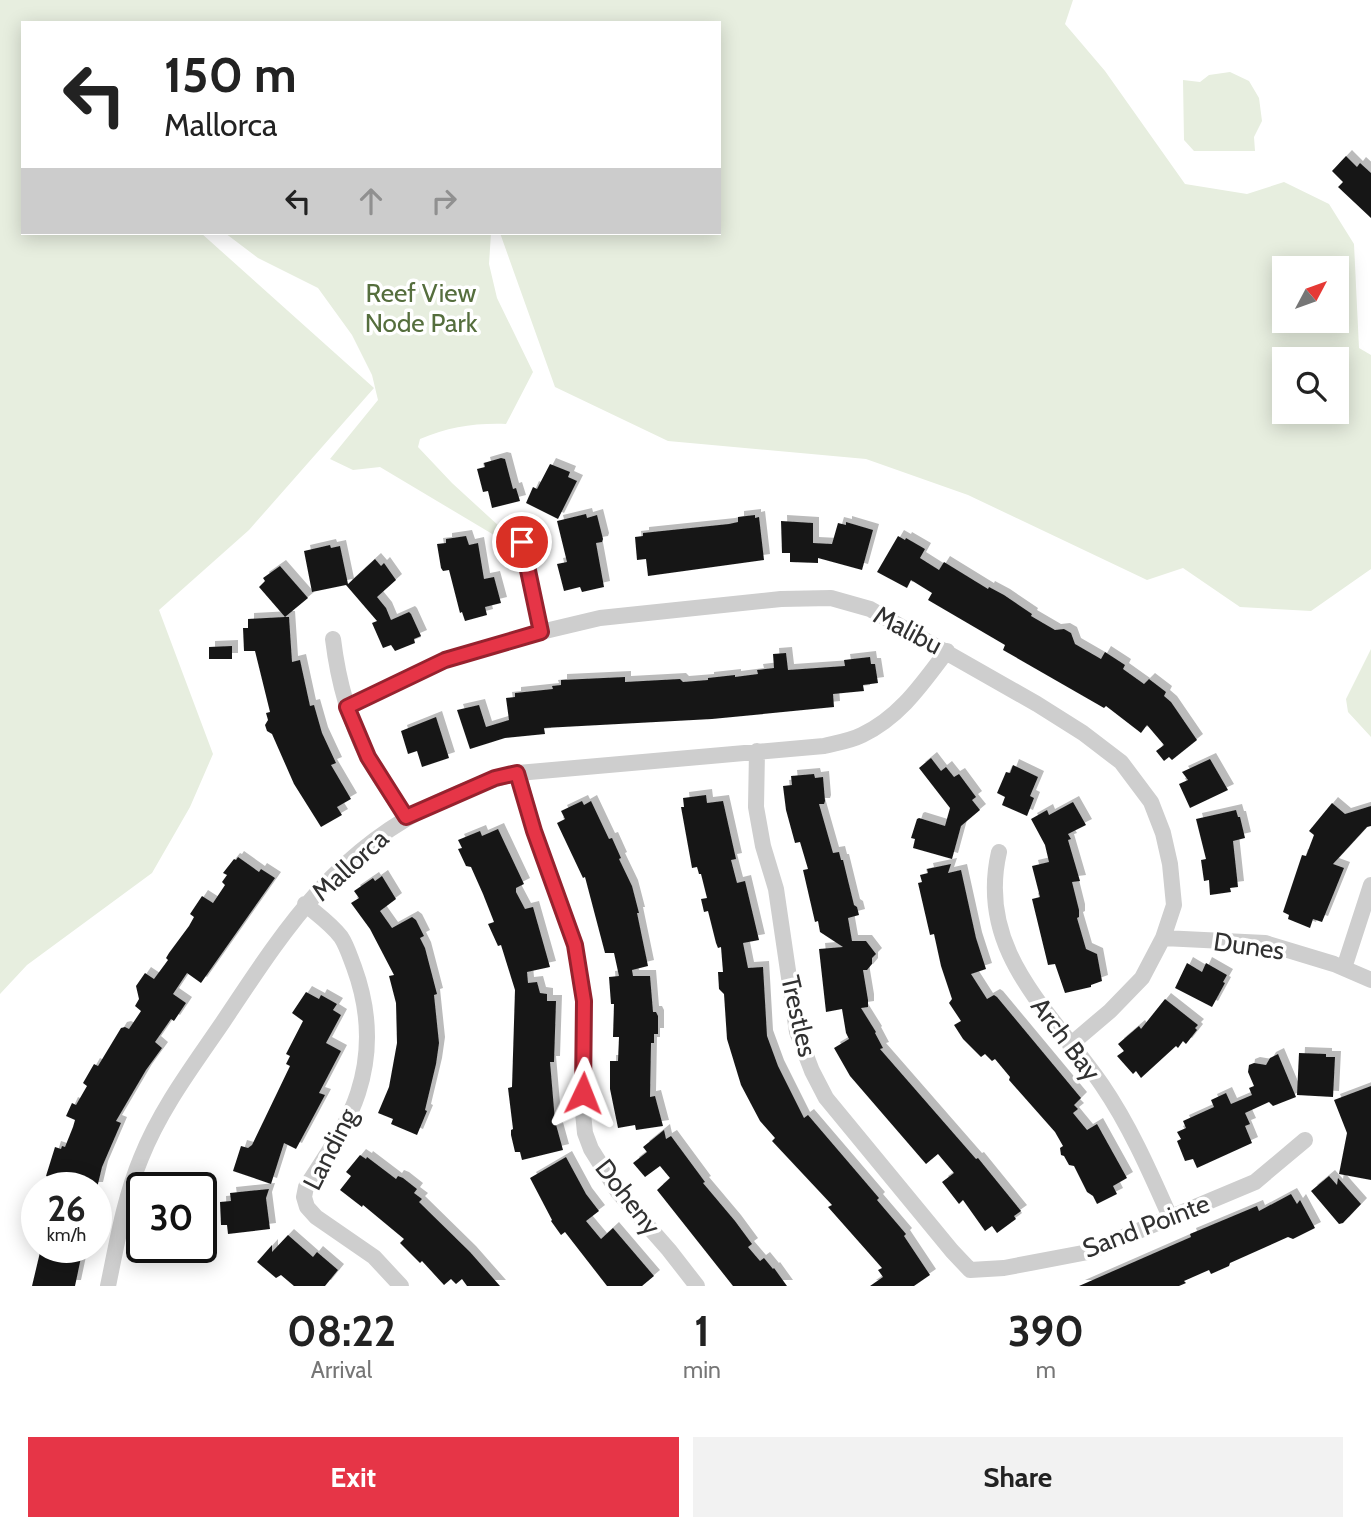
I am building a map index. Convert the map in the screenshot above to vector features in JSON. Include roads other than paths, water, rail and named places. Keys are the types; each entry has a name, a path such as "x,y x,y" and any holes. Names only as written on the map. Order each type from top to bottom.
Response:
{"street":[{"path":"522,542 541,632"},
{"name":"Malibu","path":"347,707 445,660 541,632 611,617 781,599 831,598 870,609 947,651 1083,733 1121,762 1151,802 1163,833 1170,864 1174,905 1163,938 1142,978 1110,1011 1070,1045"},
{"path":"333,639 337,672 347,707 368,757 406,817"},
{"name":"Mallorca","path":"108,1286 128,1193 163,1110 261,964 305,904 337,870 371,841 406,817 495,778 517,773 824,746 860,736 889,718 913,698 947,651"},
{"name":"Trestles","path":"757,751 756,807 780,911 797,1032 811,1071 826,1098 970,1270"},
{"name":"Doheny","path":"517,773 534,831 575,945 584,1001 585,1133 591,1149 618,1192 697,1286"},
{"name":"Arch Bay","path":"999,852 993,892 1012,960 1025,984 1101,1084 1118,1111 1150,1171 1170,1217"},
{"path":"1344,968 1371,885"},
{"name":"Landing","path":"305,904 342,939 362,990 368,1023 366,1056 358,1093 343,1129 306,1187 304,1197 307,1208 316,1217 374,1257 401,1286"},
{"name":"Dunes","path":"1163,938 1265,943 1344,968 1371,980"},
{"name":"Sand Pointe","path":"970,1270 1004,1268 1088,1252 1255,1182 1305,1140"}],"park label":[{"name":"Reef View Node Park","path":"421,308"}]}
